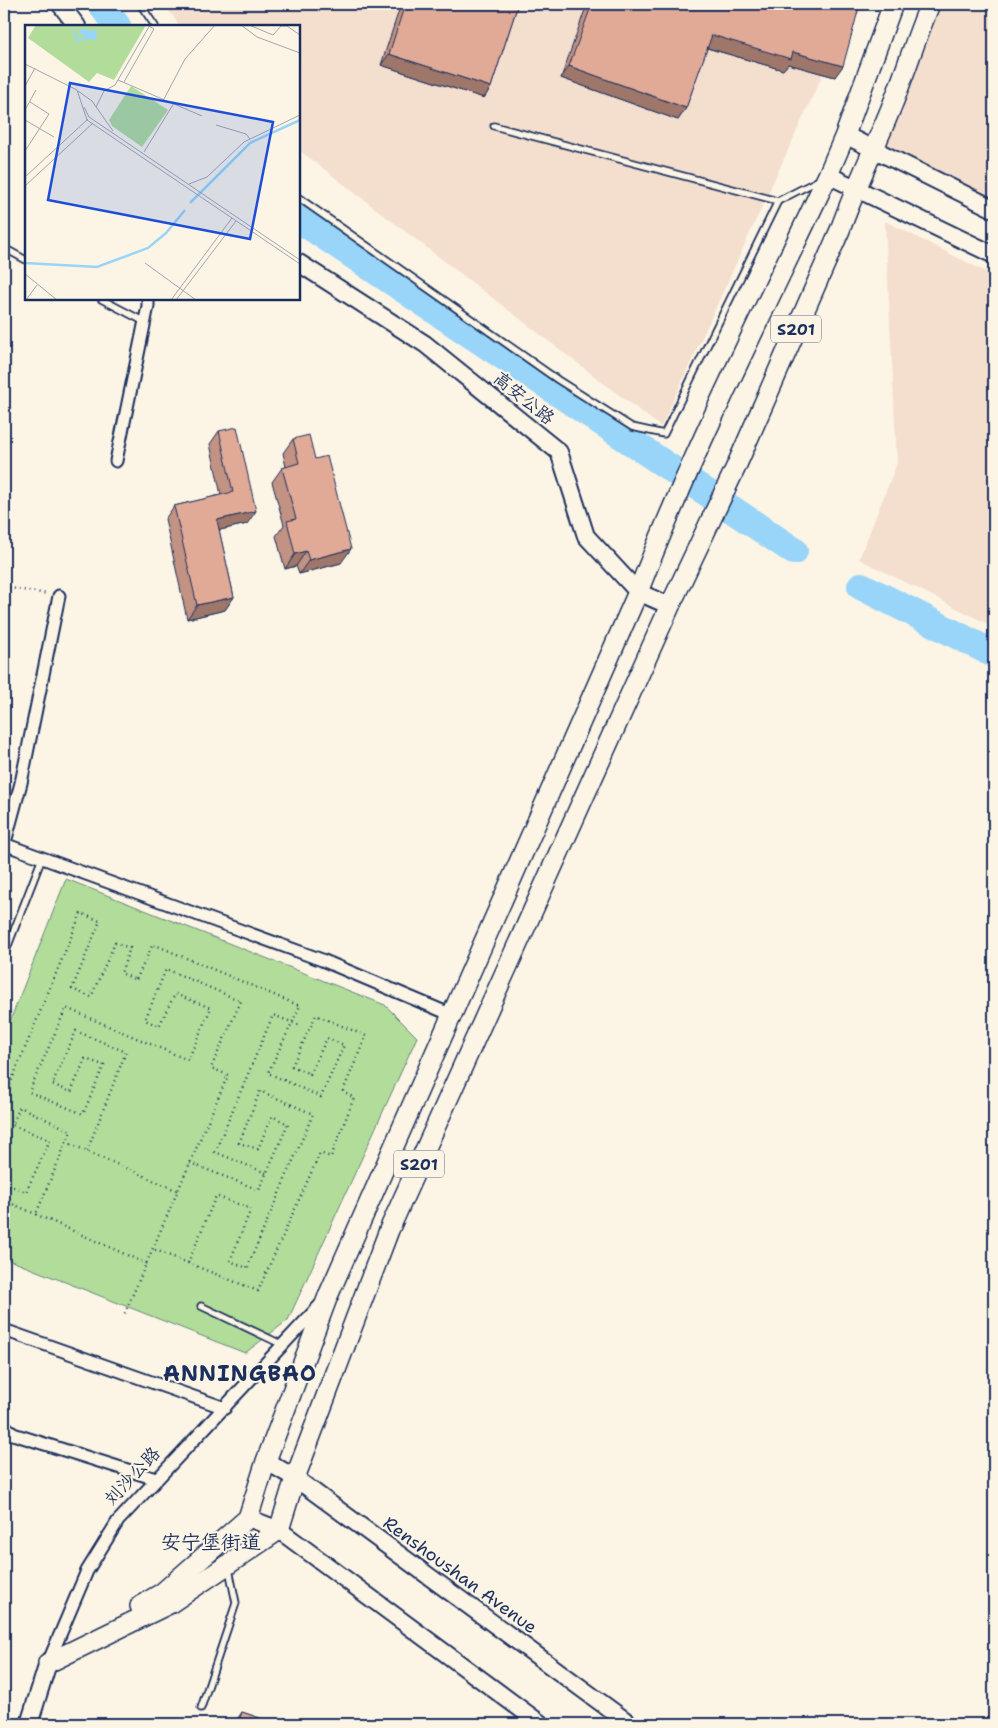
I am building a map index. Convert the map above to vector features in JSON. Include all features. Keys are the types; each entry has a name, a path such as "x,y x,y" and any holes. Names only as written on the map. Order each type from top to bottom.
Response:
{"main road":[{"path":"60,4 76,25"},
{"name":"S201","path":"248,1518 266,1460 328,1296 638,592 658,541 700,446 828,175 845,135 893,4"},
{"name":"S201","path":"279,1530 295,1478 389,1230 670,606 735,468 840,230 855,189 895,97 930,4"},
{"path":"845,135 994,209"},
{"path":"828,175 994,255"},
{"name":"高安公路","path":"300,264 425,344 559,452 586,536 638,592 670,606"},
{"name":"Renshoushan Avenue","path":"266,1460 295,1478 630,1724"},
{"path":"48,1663 162,1593 248,1518 279,1530 541,1724"},
{"path":"48,1663 171,1603 279,1530"},
{"name":"刘沙公路","path":"29,1724 48,1663"}],"street":[{"path":"116,461 148,300"},
{"path":"59,596 20,783 4,845 43,857 322,960 452,1015"},
{"name":"刘沙公路","path":"48,1663 87,1571 118,1521 328,1296"},
{"path":"4,1330 225,1408"},
{"path":"4,1425 13,1434 156,1479"}],"lane":[{"path":"140,4 154,25"},
{"path":"494,126 778,200"},
{"path":"300,199 558,380 632,427 664,434 778,200 828,175"},
{"path":"4,248 25,259"},
{"path":"103,300 145,322"},
{"path":"4,956 43,857"},
{"path":"201,1306 283,1345"},
{"path":"201,1708 236,1603 228,1565"}],"path":[{"path":"4,587 59,596"},
{"path":"4,1099 81,913 100,921 72,989 91,997 115,943 130,948 121,973 136,980 153,944 300,1006 268,1073 322,1096 344,1045 328,1038 310,1074 292,1066 316,1016 366,1036 343,1091 354,1098 330,1157 320,1153 258,1291 153,1249"},
{"path":"87,1151 126,1052 76,1031 52,1084 71,1092 85,1059 104,1065 83,1114 30,1092 66,1008 188,1060 211,1008 175,994 160,1026 145,1020 166,969 241,1001 210,1068 228,1075 124,1315"},
{"path":"266,1174 215,1152 273,1015 299,1025"},
{"path":"188,1263 216,1196 251,1209 230,1261 247,1268 314,1114 260,1092 239,1143 258,1149 272,1116 288,1124 259,1190 190,1163"},
{"path":"4,1183 26,1192 50,1140 12,1126 20,1107 71,1131 36,1214"},
{"path":"66,1142 178,1191"},
{"path":"4,1200 147,1264"}],"shaded area":[{"path":"164,4 855,4 661,427 300,151 300,25 179,25"},
{"path":"934,4 994,4 994,207 874,149"},
{"path":"885,221 994,276 994,627 859,559 897,463"}],"green space":[{"path":"66,879 385,1005 417,1037 288,1320 245,1353 4,1258 4,1036"}],"building":[{"path":"405,4 518,4 491,87 389,54"},
{"path":"592,4 860,4 843,66 793,52 791,59 712,35 686,108 569,66"},
{"path":"237,427 256,511 217,520 234,597 197,605 174,506 233,492 219,431"},
{"path":"309,435 315,459 327,456 351,549 309,560 306,551 295,554 287,521 296,519 282,468 299,463 293,439"},
{"path":"242,1712 277,1724 238,1724"}],"waterway":[{"path":"101,4 116,25"},
{"path":"300,220 794,551"},
{"path":"861,586 994,654"}],"district":[{"name":"ANNINGBAO","path":"240,1373"},
{"name":"安宁堡街道","path":"211,1542"}]}
